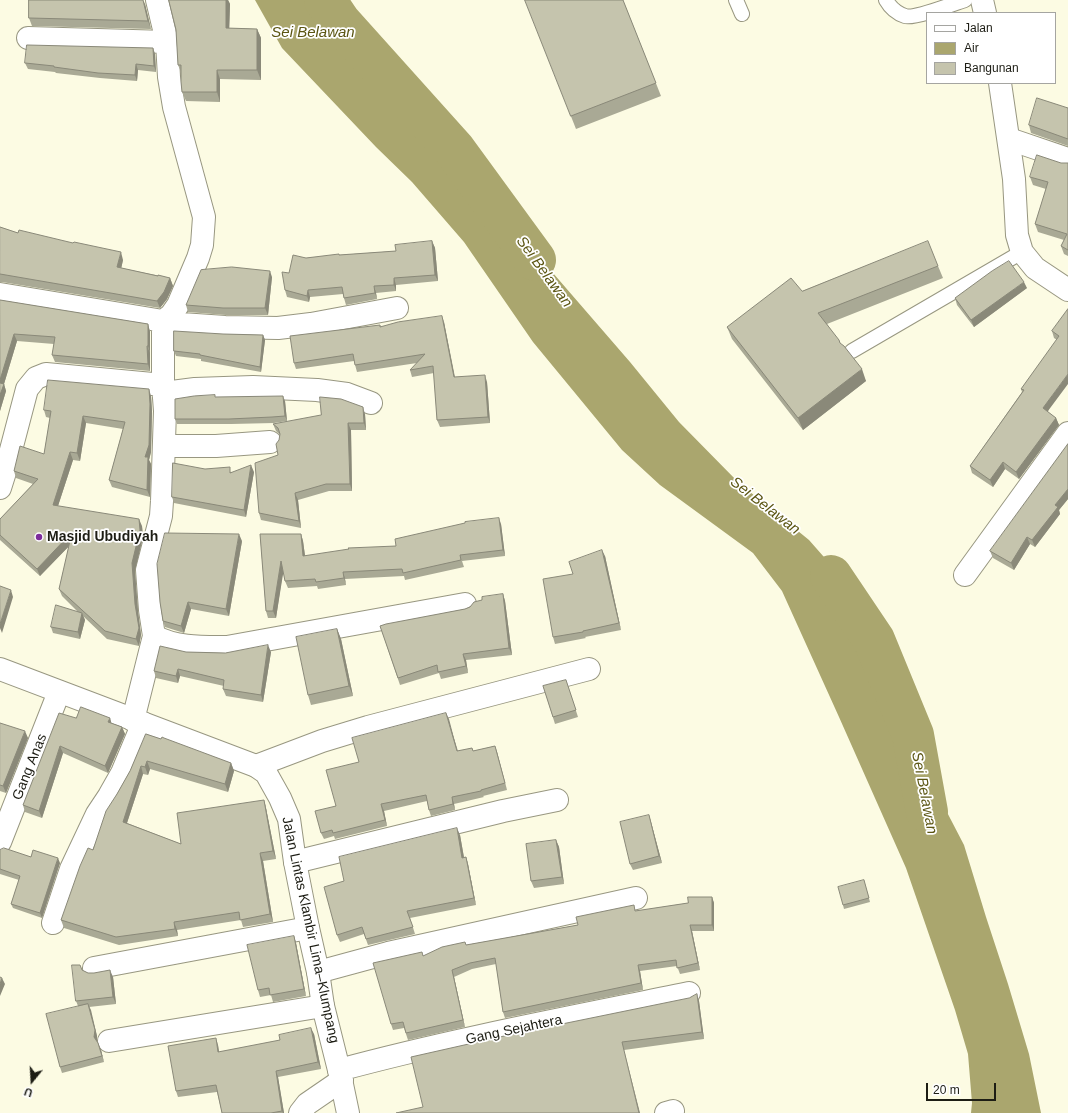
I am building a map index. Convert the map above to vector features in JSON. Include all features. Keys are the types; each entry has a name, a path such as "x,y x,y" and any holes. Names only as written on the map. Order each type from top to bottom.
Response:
{"street":[{"path":"157,0 167,42 174,107 204,217 202,245 198,258 178,305 171,315 163,321"},
{"path":"982,0 985,12"},
{"path":"28,38 167,42"},
{"path":"1000,84 1014,179 1017,235 1022,252 1035,268 1068,290"},
{"path":"1009,140 1068,159"},
{"path":"0,294 181,324 278,328 317,323 397,308"},
{"path":"53,923 74,863 97,814 110,796 122,773 138,721 154,636 150,610 147,570 161,516 162,501 165,411 163,389 163,321"},
{"path":"0,488 27,389 36,378 46,374 163,389 253,387 310,390 347,394 371,403"},
{"path":"965,575 1068,433"},
{"path":"164,446 216,446 270,442"},
{"path":"154,636 161,640 190,647 227,647 465,604"},
{"name":"Jalan Lintas Klambir Lima–Klumpang","path":"0,669 256,766 266,773 289,819 323,1006 348,1113"},
{"path":"256,766 322,741 368,727 589,670"},
{"name":"Gang Anas","path":"0,842 60,692"},
{"path":"296,862 503,811 557,800"},
{"path":"318,972 388,953 636,898"},
{"path":"94,968 308,928"},
{"name":"Gang Sejahtera","path":"300,1113 307,1104 340,1075 393,1056 689,993"},
{"path":"109,1041 323,1006"}],"lane":[{"path":"736,0 742,14"},
{"path":"886,0 890,8 906,16 926,12"},
{"path":"927,12 965,0"},
{"path":"852,351 1022,252"}],"water":[{"name":"Sei Belawan","path":"255,0 328,0 408,104 630,362 679,422 739,483 809,540 838,573 862,621 911,743 964,845 1029,1054 1041,1113 971,1113 972,1103 968,1054 955,1010 906,868 782,591 753,553 660,485 622,450 533,342 464,242 412,182 376,147 282,48"}],"building":[{"path":"29,0 143,0 148,21 29,18"},
{"path":"169,0 226,0 226,28 257,29 257,70 217,70 217,92 182,92 181,65 178,65 176,30"},
{"path":"525,0 623,0 656,83 571,116"},
{"path":"27,45 153,48 154,66 136,64 135,75 98,73 25,63"},
{"path":"1037,98 1068,108 1068,139 1029,125"},
{"path":"1037,155 1061,163 1068,163 1068,250 1061,246 1067,234 1035,224 1048,182 1030,177"},
{"path":"0,227 18,233 19,230 73,243 121,252 117,267 170,278 164,292 157,301 0,274"},
{"path":"432,241 435,275 394,278 394,285 374,286 375,293 344,298 342,287 308,290 307,296 285,290 282,272 289,273 293,255 306,258 339,254 396,251 395,245"},
{"path":"928,241 938,266 818,313 840,343 862,369 798,418 727,327 791,278 802,291"},
{"path":"1009,261 1024,282 971,320 955,298 992,271"},
{"path":"232,267 270,271 265,308 223,308 186,305 201,270"},
{"path":"0,300 148,324 148,364 52,355 55,337 14,334 0,380"},
{"path":"1068,309 1068,374 1043,408 1056,418 1016,472 1003,462 990,480 970,466 1024,390 1021,389 1059,336 1052,331"},
{"path":"442,316 454,377 485,375 488,417 437,420 433,366 410,370 425,354 355,365 353,354 294,363 290,336 380,325 380,327 398,322"},
{"path":"174,331 263,335 260,367 200,354 174,351"},
{"path":"48,380 149,389 149,445 145,457 148,457 147,490 109,480 125,422 83,416 77,453 70,452 53,505 139,519 140,530 132,563 135,604 139,628 136,639 105,631 59,589 72,532 37,569 0,535 0,519 38,479 14,471 20,446 44,454 51,411 44,410"},
{"path":"0,383 4,384 0,395"},
{"path":"215,395 215,397 283,396 285,416 229,419 175,419 175,399"},
{"path":"320,397 341,399 363,407 364,423 348,423 350,484 326,484 295,493 299,521 259,513 255,463 278,455 276,444 279,440 280,434 278,428 273,424 321,415"},
{"path":"1068,444 1068,489 1055,505 1058,507 1032,540 1027,537 1011,563 990,551"},
{"path":"173,463 205,469 230,467 230,473 251,465 244,510 172,497"},
{"path":"499,518 503,550 460,555 461,560 403,573 402,569 343,572 344,578 316,582 315,579 285,581 281,561 273,611 266,611 260,534 301,534 303,556 349,549 348,548 396,546 395,539 465,522"},
{"path":"165,533 239,534 226,609 188,602 181,626 163,621 157,564"},
{"path":"602,550 619,623 583,632 553,637 543,579 573,574 569,562"},
{"path":"0,586 11,590 0,624"},
{"path":"503,594 509,648 463,654 466,666 438,672 437,665 398,678 380,626 465,609 470,607 474,602 482,600 482,597"},
{"path":"56,605 82,613 78,632 51,627"},
{"path":"337,629 349,686 308,695 296,637"},
{"path":"268,645 261,695 223,689 224,680 178,669 176,676 154,671 160,646 186,652 225,653"},
{"path":"566,680 576,710 553,717 543,686"},
{"path":"81,707 110,718 108,722 122,727 105,766 60,746 39,811 23,805 59,713 76,718"},
{"path":"446,713 457,751 472,748 473,751 495,746 505,783 481,791 452,797 453,804 429,810 426,795 381,804 385,820 333,833 332,830 321,833 315,811 336,806 326,770 359,762 352,738"},
{"path":"0,723 25,731 3,786 0,785"},
{"path":"146,734 161,739 162,737 231,763 225,784 147,761 145,767 141,766 123,822 181,844 177,813 264,800 273,851 260,853 270,914 240,920 239,912 174,922 175,929 116,937 61,920 88,848 93,850 106,811 130,771"},
{"path":"649,815 659,856 630,864 620,822"},
{"path":"457,828 462,858 466,857 474,898 407,911 413,927 366,939 362,927 337,935 324,887 344,881 339,857"},
{"path":"556,840 562,877 531,881 526,844"},
{"path":"4,848 31,857 33,850 58,858 40,913 11,904 20,876 0,869 0,850"},
{"path":"864,880 869,898 843,905 838,887"},
{"path":"688,897 712,897 712,925 690,925 698,963 677,968 676,960 638,965 641,983 503,1012 495,958 470,963 452,970 463,1020 406,1033 403,1022 391,1024 373,963 422,952 423,956 442,947 465,942 466,945 578,925 576,917 634,905 635,911 688,903"},
{"path":"294,936 304,989 270,995 269,988 258,990 247,945"},
{"path":"72,965 80,965 82,970 88,973 110,970 113,997 76,1001"},
{"path":"697,994 702,1032 622,1042 639,1113 396,1113 423,1107 411,1057 513,1034 689,998"},
{"path":"88,1004 95,1030 94,1037 98,1043 102,1056 60,1067 46,1014"},
{"path":"311,1028 318,1062 276,1071 282,1111 271,1113 222,1113 216,1085 176,1091 168,1046 216,1038 218,1052 280,1040 279,1035"}],"waterway":[{"name":"Sei Belawan","path":"325,0 340,22 454,149 535,260"},
{"name":"Sei Belawan","path":"831,576 874,640 913,735 927,812"}],"place":[{"name":"Masjid Ubudiyah","path":"39,537"}]}
